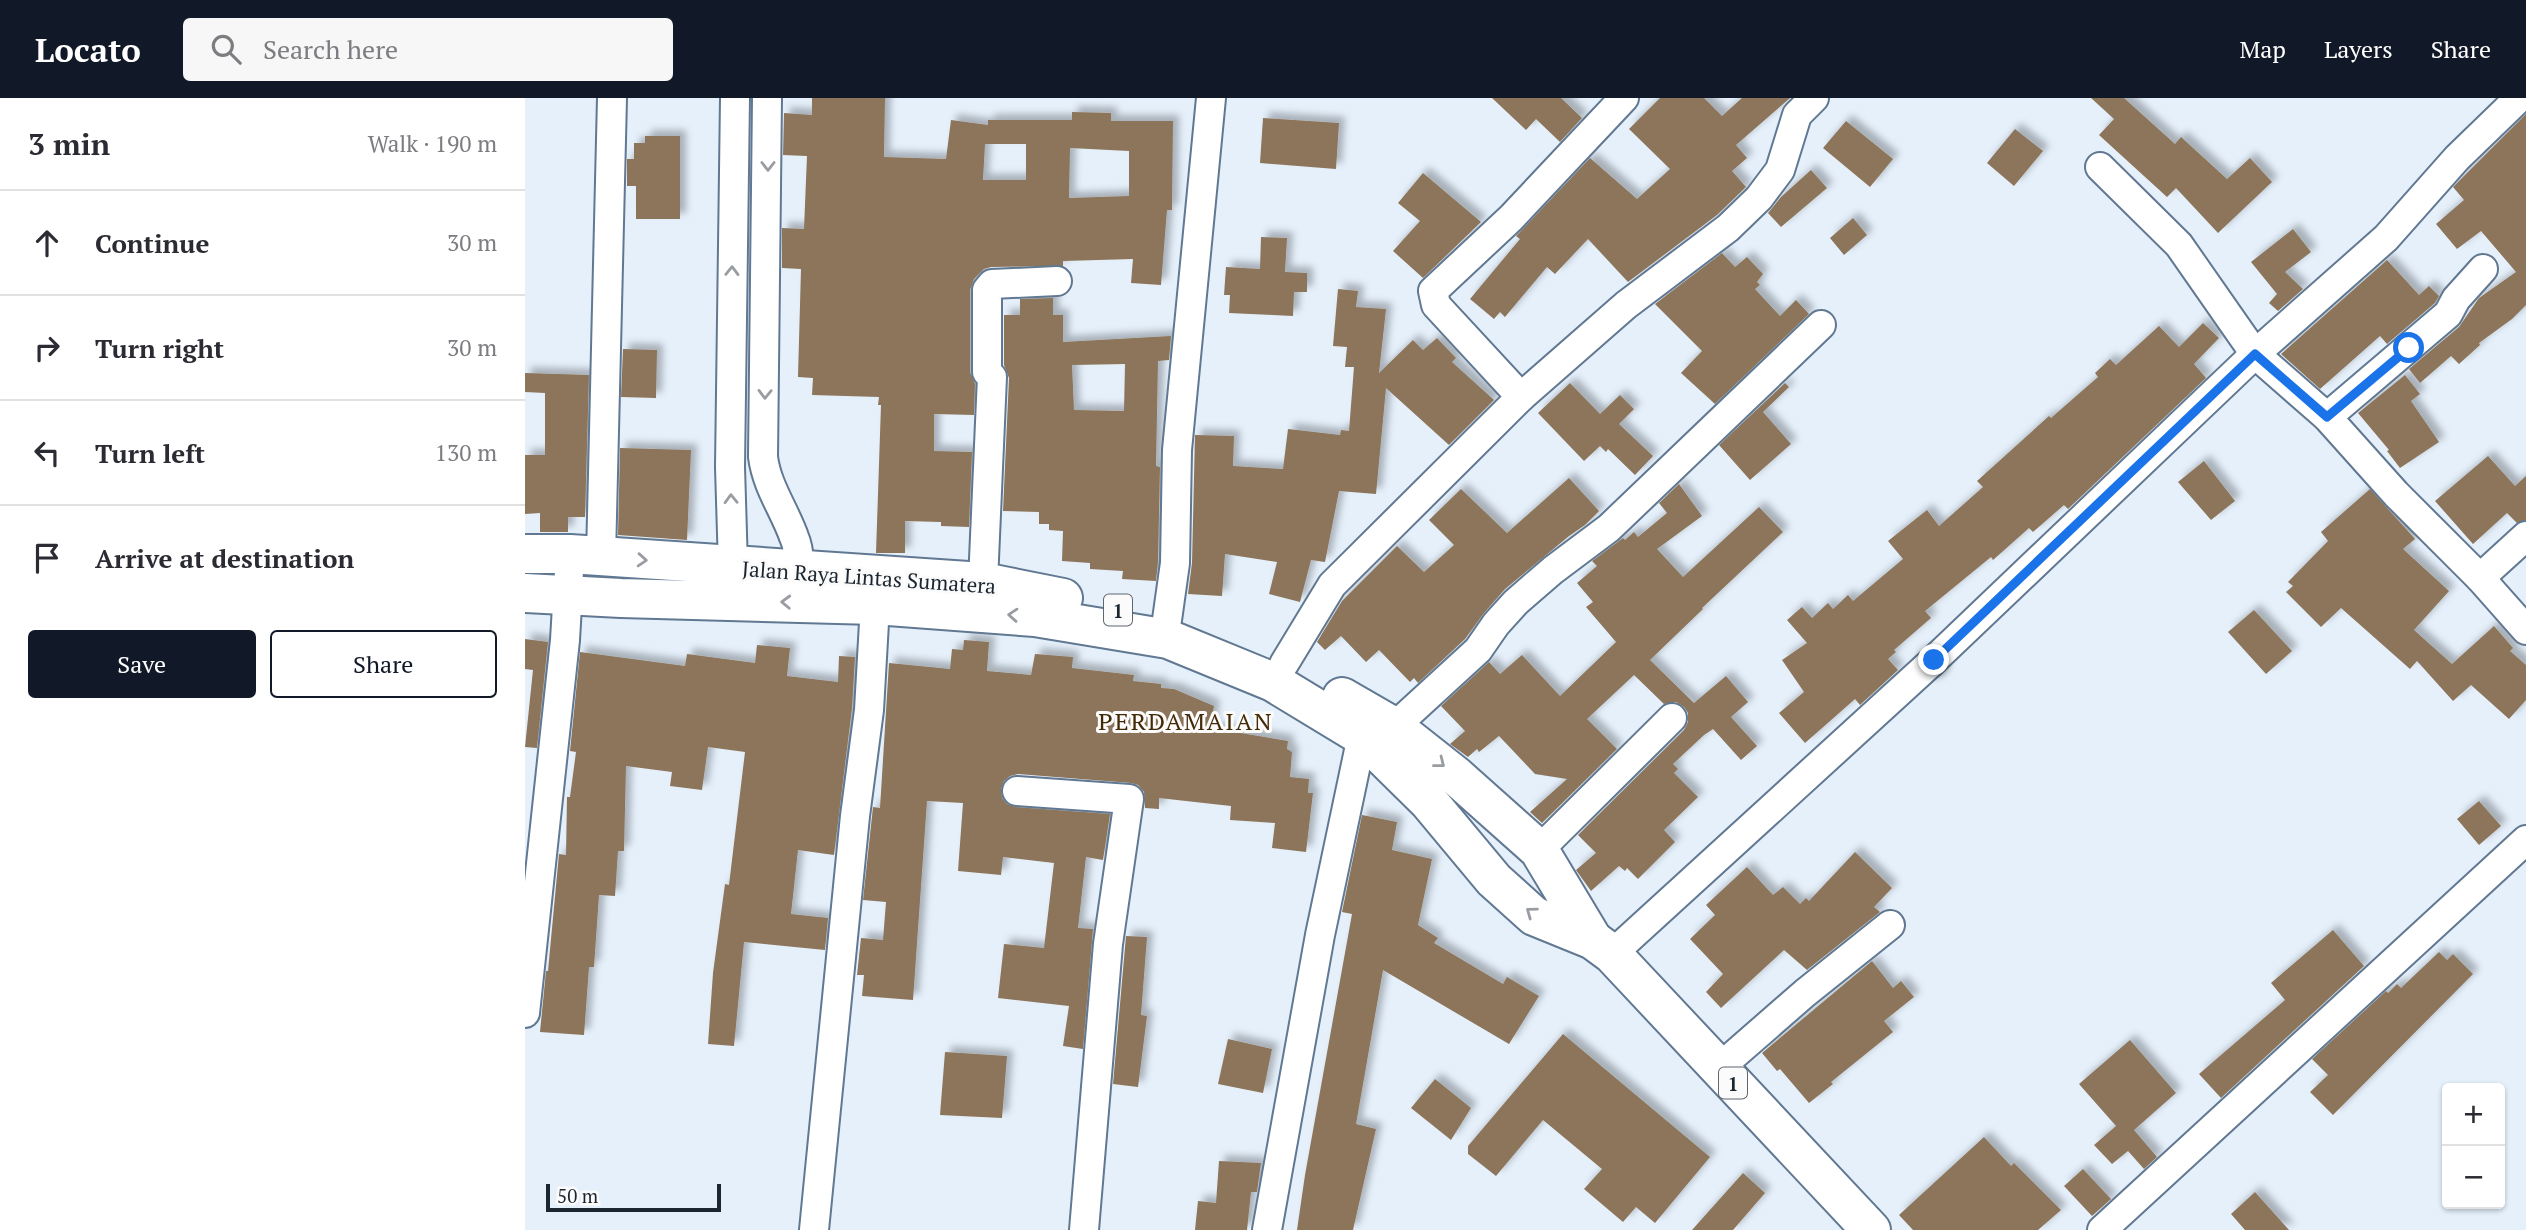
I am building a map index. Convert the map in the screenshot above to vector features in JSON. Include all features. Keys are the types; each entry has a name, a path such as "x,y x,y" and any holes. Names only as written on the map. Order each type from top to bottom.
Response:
{"highway":[{"name":"Jalan Raya Lintas Sumatera","path":"525,554 585,555 983,582 1167,620 1284,664 1378,731 1455,776 1539,850 1603,947 1871,1230"},
{"name":"Jalan Raya Lintas Sumatera","path":"525,593 875,604 1035,617 1168,639 1273,682 1378,731 1429,802 1495,880 1534,916 1603,947"}],"street":[{"path":"525,1013 565,640 567,594 585,555 612,98"},
{"path":"733,567 730,467 735,98"},
{"path":"767,98 765,472 794,536 800,570"},
{"path":"1167,620 1175,563 1177,450 1211,98"},
{"path":"1521,397 1436,305 1433,291 1511,218 1624,98"},
{"path":"1284,664 1332,585 1521,397 1626,305 1728,228 1759,198 1780,170 1797,115 1814,98"},
{"path":"1603,947 1944,650 2255,354 2386,238 2457,158 2519,98"},
{"path":"2100,167 2179,245 2255,354 2327,417 2396,494 2480,578 2526,629"},
{"path":"2327,417 2448,314 2456,299 2483,269"},
{"path":"983,582 992,377 987,372 987,290 992,284 1057,281"},
{"path":"1266,1230 1319,935 1378,731 1478,650 1516,602 1609,528 1821,325"},
{"path":"2480,578 2526,536"},
{"path":"814,1230 855,816 869,710 875,604"},
{"path":"1539,850 1672,718"},
{"path":"1017,791 1129,799 1108,944 1084,1230"},
{"path":"2102,1230 2526,841"},
{"path":"1719,1068 1805,993 1890,925"}],"building":[{"path":"812,98 885,98 884,157 946,159 951,120 988,125 988,120 1072,120 1072,112 1111,113 1111,121 1173,121 1172,210 1167,210 1161,285 1131,283 1133,259 1063,261 1063,266 991,267 984,269 974,279 970,290 970,372 975,384 974,415 934,414 934,451 972,452 969,527 941,526 941,522 905,521 905,553 876,553 881,405 878,405 879,397 812,395 813,378 798,377 801,269 782,268 782,228 804,229 807,156 783,155 784,113 812,115","holes":["985,144 1026,144 1026,180 983,180","1070,148 1129,151 1129,196 1069,198"]},
{"path":"1492,98 1561,98 1582,118 1560,142 1536,119 1526,130"},
{"path":"1660,98 1704,98 1722,116 1742,98 1790,98 1736,145 1747,158 1732,171 1746,187 1717,215 1628,282 1588,239 1555,274 1547,267 1505,317 1500,312 1494,319 1470,299 1520,239 1516,236 1590,158 1637,199 1670,169 1629,129"},
{"path":"2091,98 2124,98 2175,144 2181,137 2227,179 2250,158 2272,182 2218,233 2176,188 2167,197 2099,135 2114,119"},
{"path":"2526,114 2526,305 2479,343 2480,345 2459,364 2451,356 2420,383 2409,369 2459,327 2479,298 2516,272 2481,231 2457,249 2436,224 2464,200 2453,187"},
{"path":"1263,118 1339,123 1336,169 1260,163"},
{"path":"1846,121 1893,159 1870,187 1823,148"},
{"path":"2015,129 2043,151 2014,186 1987,163"},
{"path":"645,136 680,136 680,219 636,219 636,186 627,186 627,159 634,159 634,143 645,143"},
{"path":"1811,170 1827,188 1781,227 1768,213 1781,197"},
{"path":"1423,173 1481,222 1423,278 1393,251 1420,221 1398,203"},
{"path":"1853,218 1867,235 1844,255 1830,238"},
{"path":"2293,229 2311,252 2285,272 2303,289 2278,311 2269,303 2277,294 2251,262"},
{"path":"1261,237 1287,238 1285,272 1307,273 1307,292 1294,292 1293,316 1229,313 1230,295 1224,295 1226,267 1260,269"},
{"path":"1722,253 1735,267 1747,257 1763,274 1757,282 1760,285 1755,289 1780,316 1796,300 1809,314 1715,404 1681,373 1702,351 1655,304"},
{"path":"2387,260 2419,295 2429,286 2439,296 2435,303 2387,344 2380,336 2320,389 2281,354"},
{"path":"1338,289 1358,291 1356,307 1386,309 1379,373 1413,340 1423,350 1437,338 1456,358 1452,362 1494,400 1449,445 1386,388 1376,494 1339,491 1325,562 1311,560 1300,602 1269,594 1277,562 1225,554 1222,596 1188,594 1192,563 1195,435 1234,436 1233,466 1283,469 1288,429 1340,435 1341,430 1349,431 1354,367 1345,367 1347,347 1333,346"},
{"path":"1053,298 1053,315 1063,315 1063,342 1171,336 1169,360 1158,361 1156,466 1160,467 1156,581 1122,579 1123,571 1090,569 1090,563 1062,561 1063,531 1049,530 1049,524 1039,524 1039,512 1003,511 1009,378 1004,365 1004,315 1020,315 1020,299","holes":["1125,364 1124,411 1074,410 1072,365"]},
{"path":"2203,323 2219,338 2194,364 2206,378 2068,509 2064,505 2033,532 2029,528 1993,560 1991,557 1925,611 1931,618 1894,650 1896,652 1888,659 1898,670 1860,705 1855,699 1805,743 1779,713 1804,692 1782,660 1807,643 1787,620 1802,607 1812,618 1828,603 1833,609 1848,595 1853,601 1903,559 1888,541 1927,510 1939,526 1983,487 1977,481 2049,416 2051,418 2098,377 2095,373 2110,359 2116,365 2159,326 2179,347"},
{"path":"623,349 657,350 656,398 621,397"},
{"path":"525,373 589,375 585,517 568,517 568,532 540,532 540,513 525,514 525,455 545,455 545,393 525,392"},
{"path":"2405,375 2420,394 2411,401 2439,442 2400,468 2387,451 2389,450 2358,413"},
{"path":"1570,383 1600,414 1620,395 1634,409 1619,424 1653,456 1635,475 1608,449 1606,452 1600,446 1584,461 1538,413"},
{"path":"1785,383 1789,387 1763,412 1791,444 1750,480 1719,445"},
{"path":"620,448 691,450 687,540 618,535"},
{"path":"2488,456 2515,486 2526,476 2526,520 2517,523 2507,513 2473,544 2435,501"},
{"path":"2204,461 2235,501 2211,520 2178,482"},
{"path":"1569,478 1599,511 1505,589 1465,639 1418,683 1414,678 1410,682 1379,650 1366,662 1341,636 1325,650 1317,642 1342,601 1397,546 1424,572 1454,545 1429,520 1461,489 1507,533"},
{"path":"1679,484 1702,516 1657,549 1683,577 1759,507 1783,532 1650,660 1694,703 1726,676 1748,702 1731,717 1757,746 1741,760 1713,729 1704,735 1673,764 1678,769 1674,773 1698,797 1664,830 1675,842 1638,879 1627,868 1625,871 1619,866 1591,891 1576,870 1596,853 1578,835 1684,730 1688,713 1684,707 1676,702 1664,704 1634,675 1587,719 1617,749 1542,823 1530,812 1567,779 1535,774 1499,736 1468,757 1450,744 1465,731 1441,706 1489,662 1500,674 1522,655 1560,696 1616,642 1586,607 1593,602 1577,583 1597,566 1592,561 1634,532 1638,537 1667,513 1659,503"},
{"path":"2370,489 2415,539 2403,549 2449,591 2414,630 2452,664 2494,626 2513,648 2510,651 2526,665 2526,700 2509,719 2471,685 2453,701 2417,661 2410,669 2341,608 2321,627 2286,592 2293,586 2288,582 2328,541 2321,532"},
{"path":"2254,610 2292,651 2266,674 2228,632"},
{"path":"525,639 548,642 537,748 525,747 533,670 525,669"},
{"path":"964,640 989,642 987,671 1031,675 1035,654 1073,657 1072,668 1134,675 1133,681 1161,684 1161,688 1174,689 1214,706 1210,728 1288,741 1287,749 1292,752 1290,777 1309,779 1308,793 1313,793 1306,852 1272,848 1275,823 1230,820 1231,806 1159,798 1159,809 1145,808 1144,792 1138,785 1131,783 1018,774 1004,781 1002,798 1015,807 1110,814 1103,860 1086,857 1078,928 1093,929 1083,1049 1063,1046 1069,1006 998,998 1004,944 1044,948 1054,863 1003,857 1001,875 958,871 963,803 927,801 913,1000 862,996 864,975 857,975 861,938 883,940 886,902 863,900 873,807 880,808 889,663 950,669 952,649 963,650"},
{"path":"757,645 790,648 787,676 838,682 839,656 855,657 852,708 834,855 798,850 791,914 828,918 825,950 744,942 734,1046 708,1044 713,973 725,884 729,885 745,752 708,747 702,790 670,786 672,772 626,766 624,851 618,851 615,896 599,895 594,967 589,967 584,1035 540,1032 559,854 566,855 567,797 570,797 576,752 570,751 580,652 685,666 687,654 755,663"},
{"path":"2479,801 2501,826 2479,845 2457,819"},
{"path":"1362,815 1397,822 1392,850 1432,859 1418,925 1438,938 1434,943 1503,984 1507,977 1539,996 1509,1044 1383,970 1356,1124 1376,1129 1353,1230 1297,1230 1352,914 1342,912"},
{"path":"1855,852 1892,888 1874,907 1880,912 1807,970 1784,950 1721,1008 1706,992 1723,974 1690,939 1715,915 1706,905 1747,867 1773,895 1783,887 1800,904 1806,898 1809,901"},
{"path":"2333,930 2364,966 2221,1098 2199,1074 2285,1000 2271,983"},
{"path":"1126,936 1147,937 1141,1015 1147,1016 1138,1087 1113,1084"},
{"path":"2439,952 2447,960 2453,954 2473,974 2333,1115 2310,1092 2328,1075 2312,1059 2386,991 2388,993 2397,984 2401,988"},
{"path":"1872,961 1893,988 1901,981 1914,997 1884,1021 1893,1032 1809,1103 1780,1069 1777,1071 1762,1053"},
{"path":"1563,1034 1710,1157 1655,1223 1636,1207 1623,1222 1584,1189 1602,1169 1543,1120 1496,1176 1468,1154 1468,1146"},
{"path":"1228,1039 1272,1049 1263,1093 1218,1084"},
{"path":"2130,1040 2176,1093 2134,1130 2157,1157 2144,1169 2128,1151 2112,1164 2094,1145 2116,1126 2079,1084"},
{"path":"945,1052 1007,1056 1002,1118 940,1115"},
{"path":"1435,1079 1471,1108 1451,1140 1411,1108"},
{"path":"1984,1137 2011,1166 2014,1163 2061,1210 2038,1230 1913,1230 1899,1215"},
{"path":"1219,1161 1261,1163 1257,1192 1251,1192 1247,1230 1195,1230 1198,1201 1216,1203"},
{"path":"2083,1169 2111,1199 2092,1216 2064,1186"},
{"path":"1743,1173 1765,1193 1733,1230 1692,1230"},
{"path":"2255,1192 2289,1230 2245,1230 2231,1214"}],"district":[{"name":"PERDAMAIAN","path":"1186,721"}],"route":[{"path":"1934,660 2255,354 2327,417 2409,348"}]}
